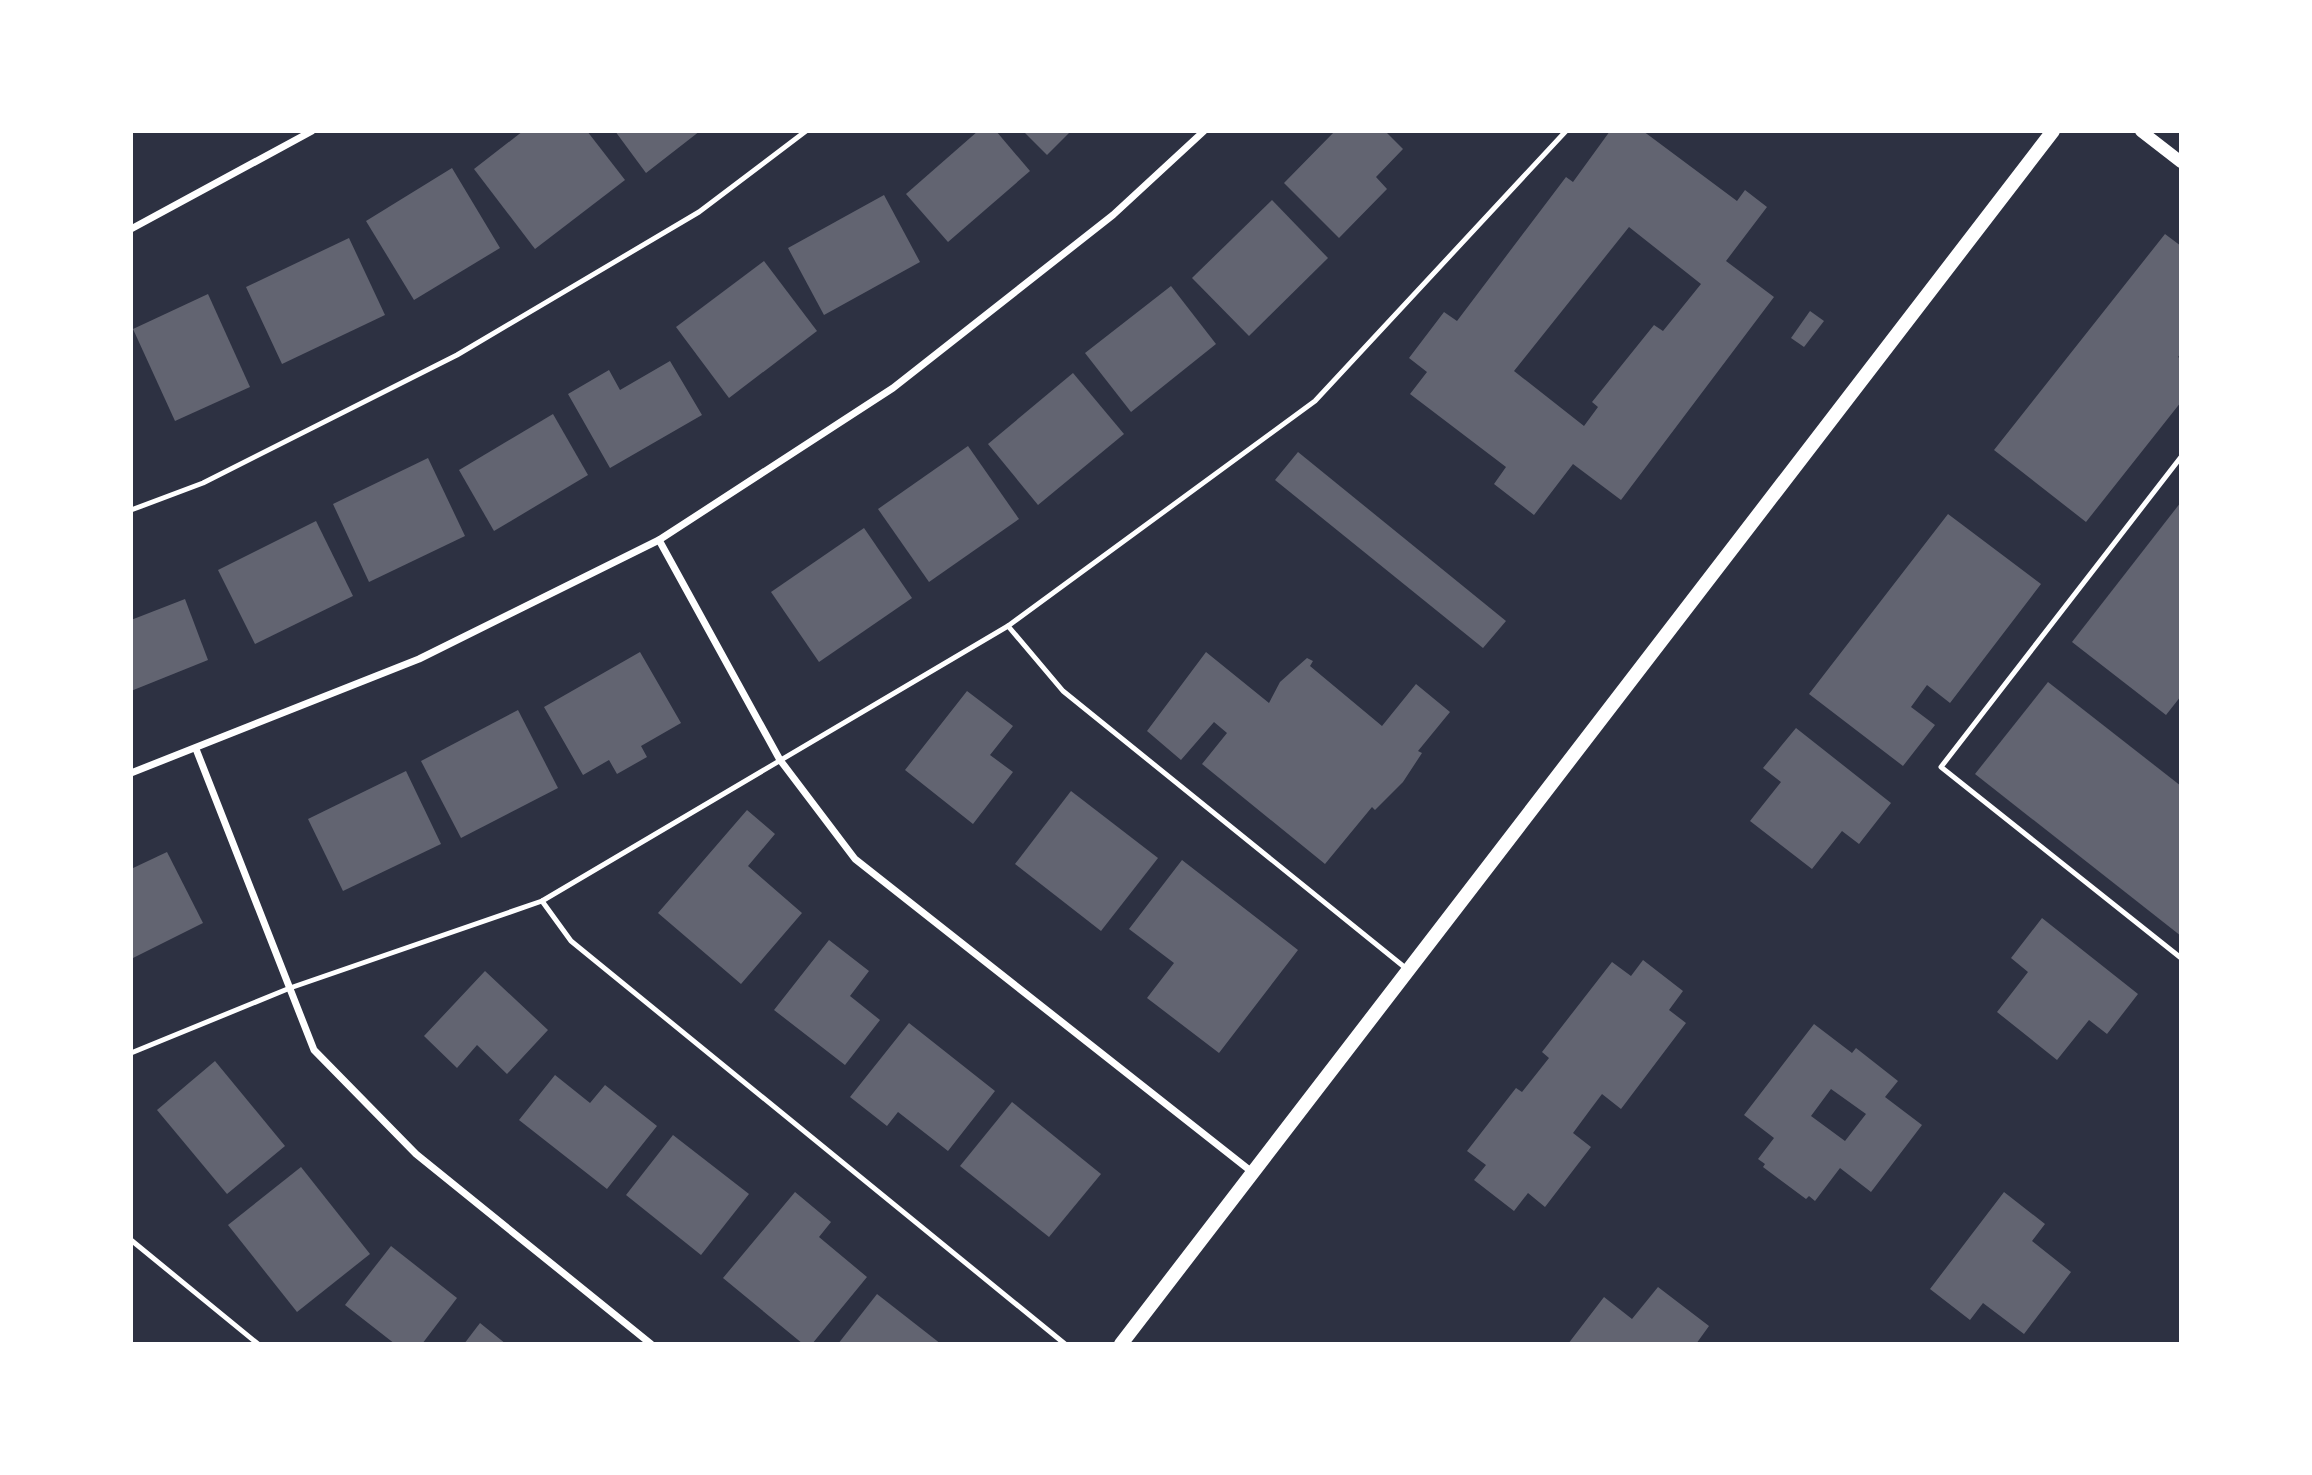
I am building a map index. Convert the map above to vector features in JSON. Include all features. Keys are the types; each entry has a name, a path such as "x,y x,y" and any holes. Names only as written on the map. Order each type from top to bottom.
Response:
{"main road":[{"path":"1121,1344 2053,131"}],"street":[{"path":"131,229 312,131"},
{"path":"131,773 419,659 659,540 893,388 1112,215 1204,131"},
{"path":"2141,131 2181,162"},
{"path":"659,540 779,760 855,859 1253,1172"},
{"path":"195,748 314,1050 416,1154 651,1344"}],"lane":[{"path":"131,510 203,483 457,355 699,212 806,131"},
{"path":"131,1053 290,988 542,901 1008,626 1315,401 1566,131"},
{"path":"2181,457 1941,766 2181,958"},
{"path":"1008,626 1063,691 1408,970"},
{"path":"542,901 571,941 1065,1344"},
{"path":"131,1240 258,1344"}],"building":[{"path":"523,131 587,131 625,180 535,249 474,169"},
{"path":"615,131 700,131 646,173"},
{"path":"978,131 996,131 1030,171 948,242 906,194"},
{"path":"1023,131 1071,131 1047,155"},
{"path":"1335,131 1385,131 1403,149 1376,177 1387,189 1339,238 1284,183"},
{"path":"1610,131 1643,131 1737,201 1745,190 1767,207 1726,261 1774,297 1621,500 1573,464 1534,515 1494,484 1506,467 1410,394 1427,372 1409,358 1444,312 1457,321 1566,177 1573,182","holes":["1629,227 1701,284 1663,331 1654,325 1592,402 1598,407 1584,426 1514,371"]},
{"path":"452,168 500,248 414,300 366,221"},
{"path":"884,195 920,262 824,315 788,248"},
{"path":"1272,200 1328,258 1249,336 1192,278"},
{"path":"2165,234 2181,246 2181,353 2178,357 2181,359 2181,402 2086,522 1994,450"},
{"path":"349,238 385,315 282,364 246,287"},
{"path":"764,261 817,331 729,398 676,327"},
{"path":"1171,286 1216,344 1131,412 1085,353"},
{"path":"208,294 250,387 175,421 133,329"},
{"path":"1810,311 1824,321 1804,347 1791,338"},
{"path":"670,361 702,415 610,468 568,394 609,370 620,390"},
{"path":"1073,373 1124,434 1038,505 988,444"},
{"path":"553,414 588,475 494,531 459,470"},
{"path":"968,446 1019,519 929,582 878,509"},
{"path":"1298,452 1506,621 1483,648 1275,480"},
{"path":"428,458 465,536 369,582 333,504"},
{"path":"2181,502 2181,696 2166,715 2072,642"},
{"path":"1948,514 2041,584 1950,703 1927,685 1911,707 1935,725 1903,766 1809,694"},
{"path":"316,521 353,596 255,644 218,570"},
{"path":"864,528 912,598 819,662 771,592"},
{"path":"185,599 208,660 131,691 131,620"},
{"path":"640,652 681,723 641,746 647,757 617,774 609,760 583,775 544,707"},
{"path":"1206,652 1269,703 1280,682 1307,658 1313,661 1310,666 1382,726 1416,684 1450,712 1418,751 1422,753 1403,782 1375,810 1372,807 1325,864 1202,764 1227,733 1214,722 1181,760 1147,731"},
{"path":"2048,682 2181,786 2181,936 1975,774"},
{"path":"967,691 1013,726 990,755 1013,772 973,824 905,770"},
{"path":"518,710 558,788 461,838 421,761"},
{"path":"1796,728 1891,803 1859,844 1842,831 1812,869 1750,821 1781,782 1763,768"},
{"path":"406,771 441,844 343,891 308,819"},
{"path":"1071,791 1158,858 1101,931 1015,864"},
{"path":"747,810 775,834 748,866 802,913 741,984 658,913"},
{"path":"167,852 203,923 131,959 131,869"},
{"path":"1182,860 1298,950 1219,1053 1147,998 1174,963 1129,929"},
{"path":"2042,918 2138,994 2107,1034 2089,1020 2057,1060 1997,1012 2028,972 2011,958"},
{"path":"829,940 869,971 850,996 880,1020 845,1065 774,1010"},
{"path":"1643,960 1683,991 1669,1010 1686,1023 1621,1109 1602,1094 1573,1133 1591,1147 1545,1207 1528,1193 1514,1211 1474,1180 1486,1165 1467,1151 1516,1088 1522,1092 1549,1058 1542,1052 1612,962 1631,976"},
{"path":"485,971 548,1030 507,1074 477,1045 457,1068 424,1036"},
{"path":"909,1023 995,1091 948,1151 898,1112 887,1126 850,1097"},
{"path":"1814,1024 1852,1053 1856,1048 1898,1081 1885,1097 1922,1125 1871,1192 1840,1168 1815,1201 1809,1196 1806,1199 1763,1167 1765,1164 1758,1159 1774,1138 1744,1115","holes":["1831,1089 1866,1114 1845,1141 1811,1116"]},
{"path":"215,1061 285,1146 227,1194 157,1110"},
{"path":"555,1075 590,1103 605,1085 657,1126 607,1189 519,1120"},
{"path":"1012,1102 1101,1174 1049,1237 960,1166"},
{"path":"673,1135 749,1194 701,1255 626,1195"},
{"path":"301,1167 370,1254 297,1312 228,1225"},
{"path":"795,1192 831,1222 819,1237 867,1277 812,1344 803,1344 723,1278"},
{"path":"2004,1192 2045,1224 2032,1241 2071,1272 2024,1334 1983,1303 1970,1320 1930,1289"},
{"path":"391,1246 457,1298 422,1344 395,1344 345,1305"},
{"path":"1658,1287 1709,1326 1696,1344 1568,1344 1604,1297 1632,1319"},
{"path":"877,1294 941,1344 838,1344"},
{"path":"480,1323 506,1344 464,1344"}]}
